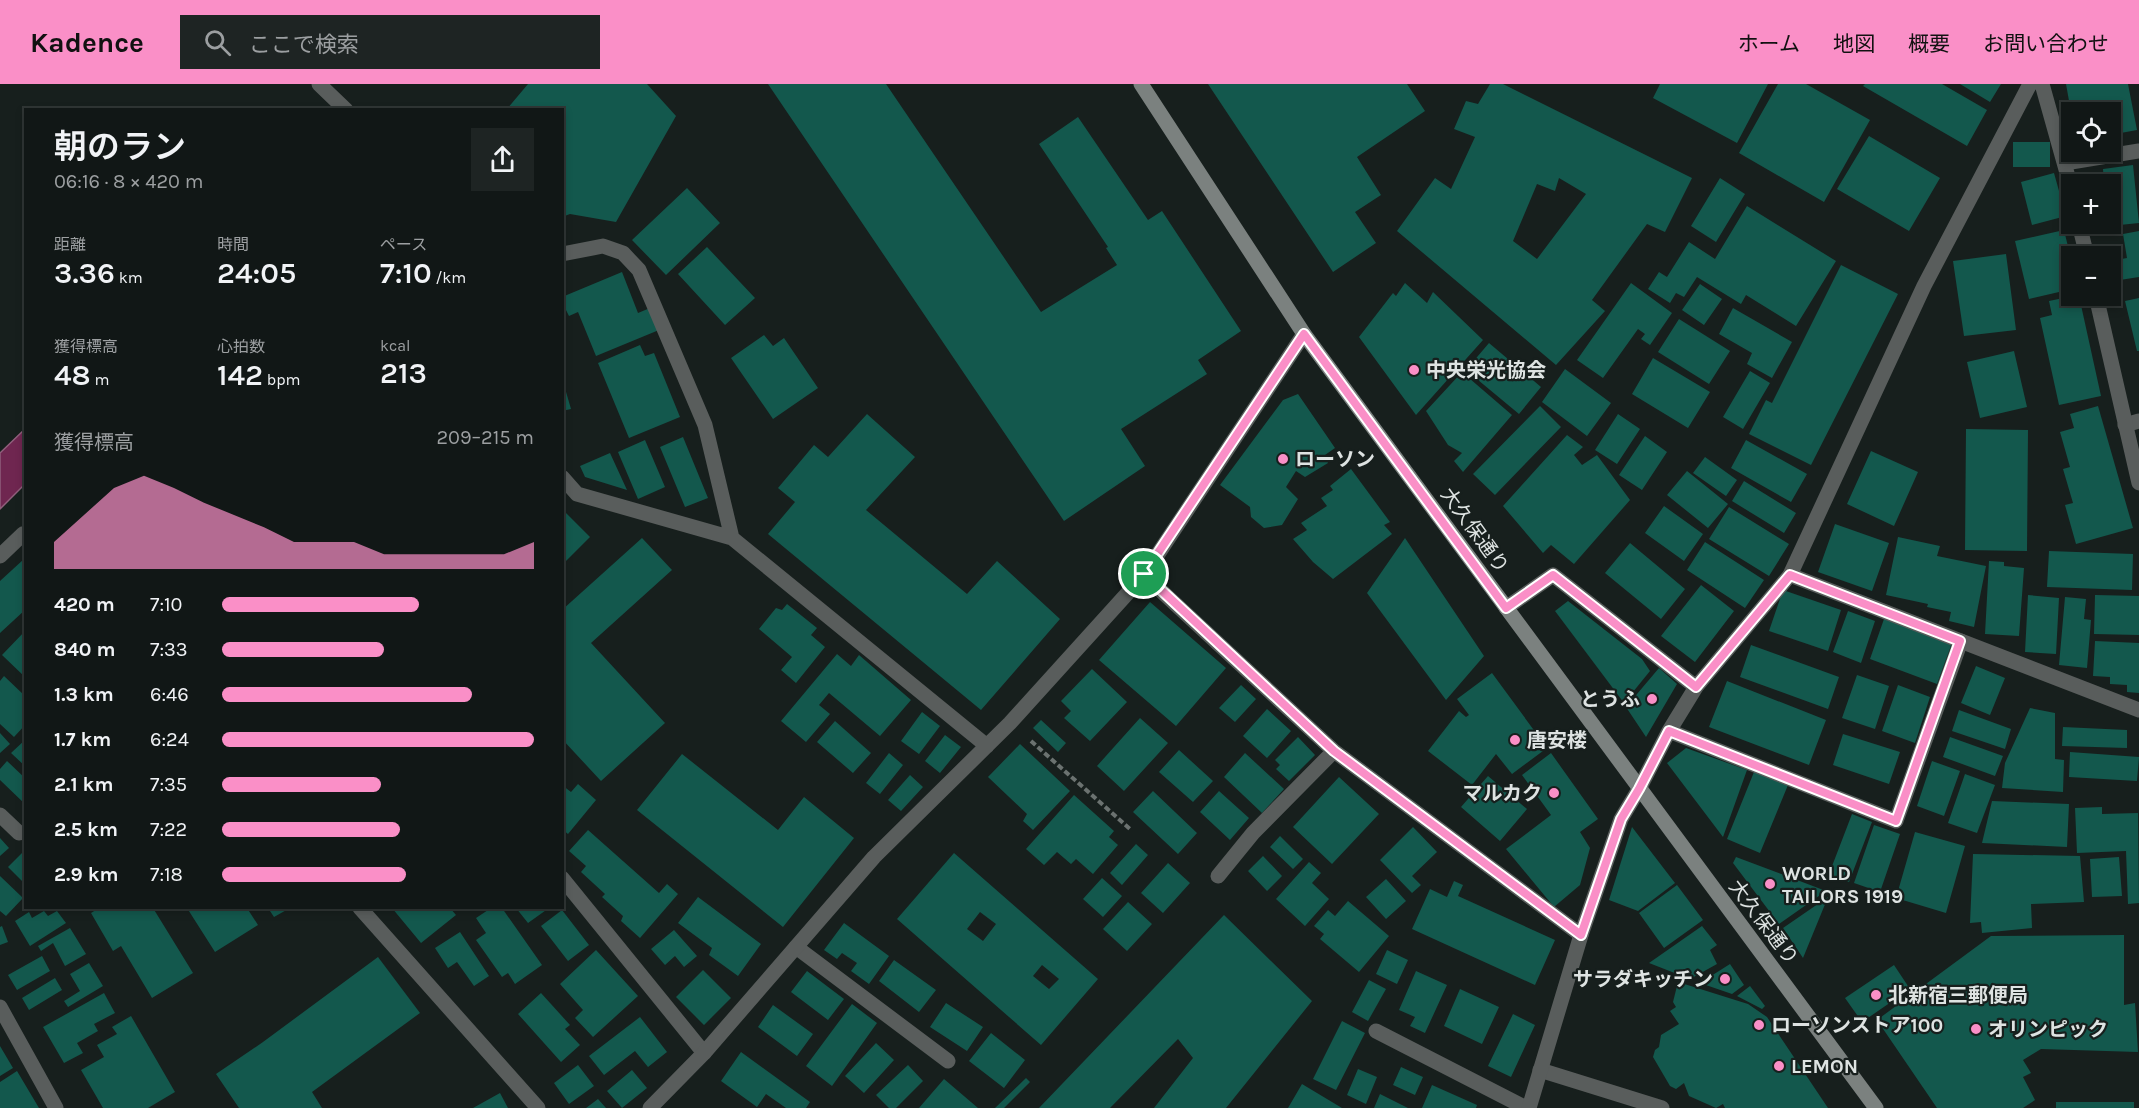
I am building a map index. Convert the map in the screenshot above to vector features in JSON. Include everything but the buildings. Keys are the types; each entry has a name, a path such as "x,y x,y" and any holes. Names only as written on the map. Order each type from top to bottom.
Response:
{"main road":[{"name":"大久保通り","path":"1141,84 1304,334 1876,1108"}],"street":[{"path":"319,84 344,108"},
{"path":"1376,1031 1527,1108 1581,935 1621,819 1696,687 1790,575 1924,286 2030,84"},
{"path":"2042,84 2068,174"},
{"path":"2065,163 2139,151"},
{"path":"564,254 603,246 623,253 639,270 705,425 732,538"},
{"path":"2099,306 2132,423 2139,483"},
{"path":"650,1108 704,1053 874,858 1010,723 1144,574 1304,334"},
{"path":"564,479 577,494 732,538 987,746"},
{"path":"0,556 24,535"},
{"path":"1144,574 1334,751 1581,935"},
{"path":"1506,608 1553,575 1696,687"},
{"path":"1790,575 2139,710"},
{"path":"1669,731 1896,821 1960,641"},
{"path":"1218,876 1253,832 1334,751"},
{"path":"0,815 19,834"},
{"path":"564,880 704,1053"},
{"path":"361,909 538,1108"},
{"path":"796,947 948,1061"},
{"path":"0,1007 56,1108"},
{"path":"1540,1070 1662,1108"}],"path":[{"path":"1010,723 1130,829"}],"shaded area":[{"path":"24,430 24,485 0,509 0,453"}],"place":[{"name":"中央栄光協会","path":"1414,370"},
{"name":"ローソン","path":"1283,459"},
{"name":"とうふ","path":"1652,699"},
{"name":"唐安楼","path":"1515,740"},
{"name":"マルカク","path":"1554,793"},
{"name":"WORLD TAILORS 1919","path":"1770,884"},
{"name":"サラダキッチン","path":"1725,979"},
{"name":"北新宿三郵便局","path":"1876,995"},
{"name":"ローソンストア100","path":"1759,1025"},
{"name":"オリンピック","path":"1976,1029"},
{"name":"LEMON","path":"1779,1066"}],"route":[{"path":"1304,334 1506,608 1553,575 1696,687 1790,575 1960,641 1896,821 1669,731 1621,819 1581,935 1334,751 1144,574 1304,334"}]}
